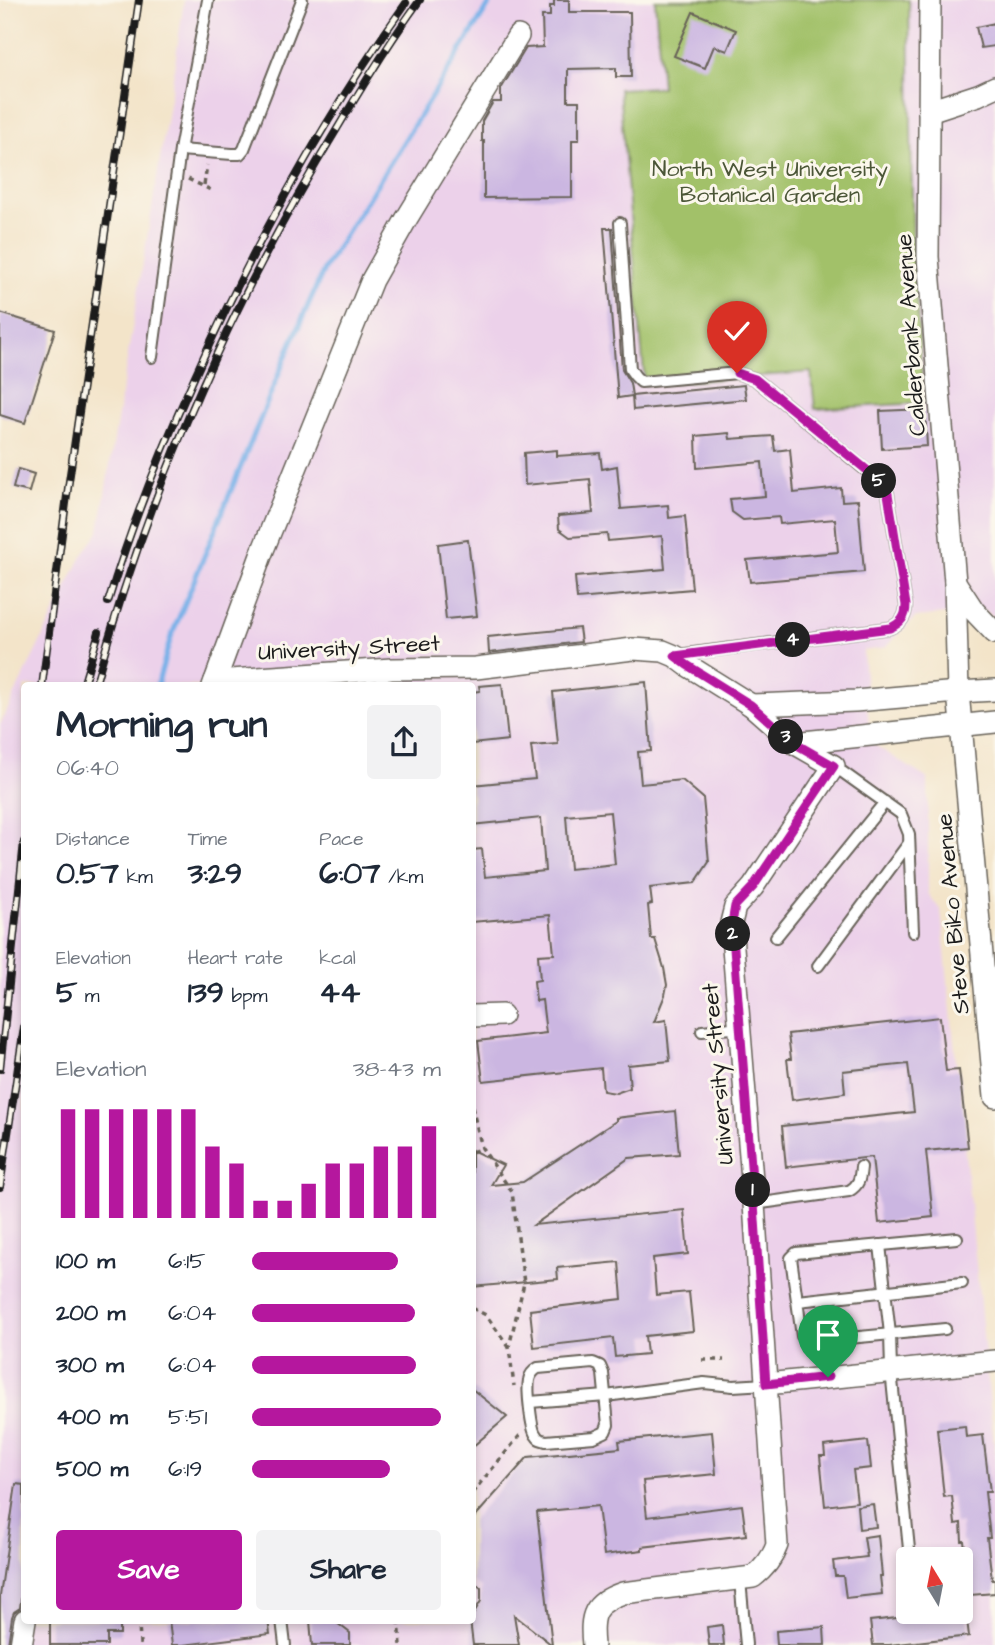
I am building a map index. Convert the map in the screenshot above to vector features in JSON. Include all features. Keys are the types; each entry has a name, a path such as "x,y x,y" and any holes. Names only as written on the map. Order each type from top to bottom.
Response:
{"street":[{"name":"Calderbank Avenue","path":"930,0 928,257 955,582 961,725"},
{"path":"214,682 263,550 372,280 518,36"},
{"path":"929,111 995,87"},
{"name":"Calderbank Avenue","path":"955,582 974,611 995,633"},
{"name":"University Street","path":"232,682 476,668 633,649 663,650 751,705 794,743 834,766 753,887 735,906 732,923 777,1545 772,1558 753,1577 623,1593 609,1598 598,1607 592,1621 593,1642"},
{"path":"751,705 995,691"},
{"path":"794,743 995,722"},
{"name":"Steve Biko Avenue","path":"961,725 995,1097"},
{"path":"476,1016 502,1015"},
{"path":"766,1384 995,1361"},
{"path":"21,1645 24,1624"}],"lane":[{"path":"152,357 180,150 208,0"},
{"path":"180,150 240,154 302,0"},
{"path":"620,223 630,369 635,376 641,382 737,373 755,379 884,484 888,494 906,605 906,613 901,621 890,628 675,656"},
{"path":"834,766 901,814 909,834 913,932"},
{"path":"776,937 884,802"},
{"path":"818,966 909,843"},
{"path":"702,1031 741,1027"},
{"path":"754,1204 849,1191 860,1178 861,1167"},
{"path":"945,1329 806,1342 802,1336 791,1258 796,1254 957,1238"},
{"path":"880,1245 909,1547"},
{"path":"798,1301 962,1283"},
{"path":"593,1363 600,1366 603,1373 606,1396 608,1425 605,1432 594,1437 545,1441 534,1433 531,1424 529,1380 532,1372 538,1368 593,1363"},
{"path":"530,1402 606,1396 704,1382 733,1386 766,1384"},
{"path":"740,1580 746,1645"},
{"path":"282,1624 285,1645"}],"path":[{"path":"209,153 204,186 215,192"},
{"path":"476,1123 482,1147 512,1192 524,1283 509,1347 515,1397"},
{"path":"476,1150 482,1147"},
{"path":"476,1310 486,1315 509,1347"},
{"path":"702,1360 723,1360"},
{"path":"476,1488 520,1434 519,1422"},
{"path":"139,1624 140,1645"},
{"path":"399,1624 401,1645"}],"shaded area":[{"path":"184,0 995,0 995,620 985,610 916,617 886,647 863,651 870,742 928,779 928,893 941,911 995,1455 995,1645 0,1645 0,725 82,556 99,531"}],"green space":[{"name":"North West University Botanical Garden","path":"655,0 909,0 913,252 924,403 815,409 811,372 645,385 619,89 662,87"}],"building":[{"path":"554,0 569,0 569,12 630,12 631,77 616,77 616,68 568,69 568,101 579,101 579,140 572,140 572,197 484,198 482,121 493,102 501,102 501,89 526,48 543,47 542,16 550,16 550,6 554,6"},
{"path":"693,12 736,30 727,51 714,46 705,68 674,56"},
{"path":"995,23 995,46 981,48 976,27"},
{"path":"604,228 612,228 622,370 630,383 632,396 618,398"},
{"path":"0,313 55,330 25,423 0,415"},
{"path":"744,385 746,399 633,410 632,396"},
{"path":"925,409 927,446 882,449 880,411"},
{"path":"729,433 730,439 773,436 775,451 790,449 794,493 841,488 842,501 858,500 864,572 750,582 747,560 838,552 835,519 780,524 779,517 743,520 732,512 730,499 765,496 762,462 697,468 696,436"},
{"path":"557,450 557,456 600,453 602,469 617,466 621,509 668,505 669,518 685,516 692,589 577,599 575,577 665,569 662,536 608,541 607,534 570,537 559,529 558,516 593,513 590,479 525,485 524,453"},
{"path":"18,469 34,474 29,492 13,488"},
{"path":"468,540 477,616 446,619 438,544"},
{"path":"579,628 581,642 489,653 488,637"},
{"path":"646,682 651,751 638,752 641,784 682,780 703,798 709,862 695,883 650,888 652,904 648,905 651,939 655,939 667,985 654,1022 666,1020 670,1061 628,1065 630,1088 616,1093 603,1091 601,1068 483,1081 478,1041 546,1033 542,1000 536,1001 534,981 540,980 538,955 554,954 550,915 476,922 476,850 482,849 485,877 545,871 541,818 476,825 476,785 535,779 531,746 558,744 553,692","holes":["610,812 615,864 570,869 566,816"]},
{"path":"502,684 508,740 476,744 476,692 480,691 479,686"},
{"path":"940,1017 946,1071 959,1070 968,1147 926,1151 933,1217 879,1223 872,1157 786,1167 782,1126 914,1112 908,1064 843,1071 845,1093 792,1100 787,1059 791,1059 788,1034"},
{"path":"675,1111 679,1154 629,1158 534,1225 684,1210 688,1254 653,1258 656,1295 689,1292 693,1331 645,1336 647,1354 615,1357 613,1338 534,1347 530,1310 622,1299 619,1262 557,1268 558,1279 476,1287 476,1152 503,1165 491,1185 523,1182 616,1121 616,1118"},
{"path":"476,1392 507,1417 476,1444"},
{"path":"965,1426 966,1437 983,1435 990,1492 985,1492 990,1538 987,1538 995,1593 973,1595 973,1547 965,1547 961,1523 955,1524 952,1496 944,1497 937,1429"},
{"path":"712,1432 716,1474 643,1481 647,1517 742,1505 746,1535 642,1547 642,1550 604,1555 598,1506 537,1512 552,1645 514,1615 519,1645 473,1645 470,1624 476,1624 476,1609 481,1601 481,1588 476,1584 476,1516 528,1457 620,1448 619,1441"},
{"path":"868,1441 871,1468 853,1470 857,1502 825,1506 820,1456 825,1456 824,1446"},
{"path":"16,1484 21,1485 21,1600 20,1608 12,1617 8,1645 0,1645 0,1596"},
{"path":"873,1504 876,1527 859,1529 857,1506"},
{"path":"878,1535 882,1594 846,1598 843,1576 835,1576 833,1561 867,1557 864,1537"},
{"path":"896,1618 896,1624 968,1624 969,1636 873,1645 870,1621"},
{"path":"50,1624 120,1624 120,1634 107,1634 107,1645 50,1645"},
{"path":"169,1624 269,1624 270,1634 172,1645"},
{"path":"310,1624 338,1624 350,1633 350,1645 312,1645"},
{"path":"722,1625 724,1645 709,1645 707,1627"},
{"path":"824,1627 825,1645 777,1645 776,1631"}],"waterway":[{"path":"158,682 171,637 324,269 492,0"}],"railway":[{"path":"43,682 139,0"},
{"path":"96,682 167,469 228,330 298,195 367,80 420,0"},
{"path":"108,602 158,461 240,281 318,139 375,47 406,3"},
{"path":"84,682 99,632"},
{"path":"0,1069 21,870"},
{"path":"0,1187 21,1047"}],"route":[{"path":"737,373 755,379 884,484 888,494 906,605 906,613 901,621 890,628 675,656 751,705 794,743 834,766 753,887 735,906 732,923 766,1384 828,1377"}]}
